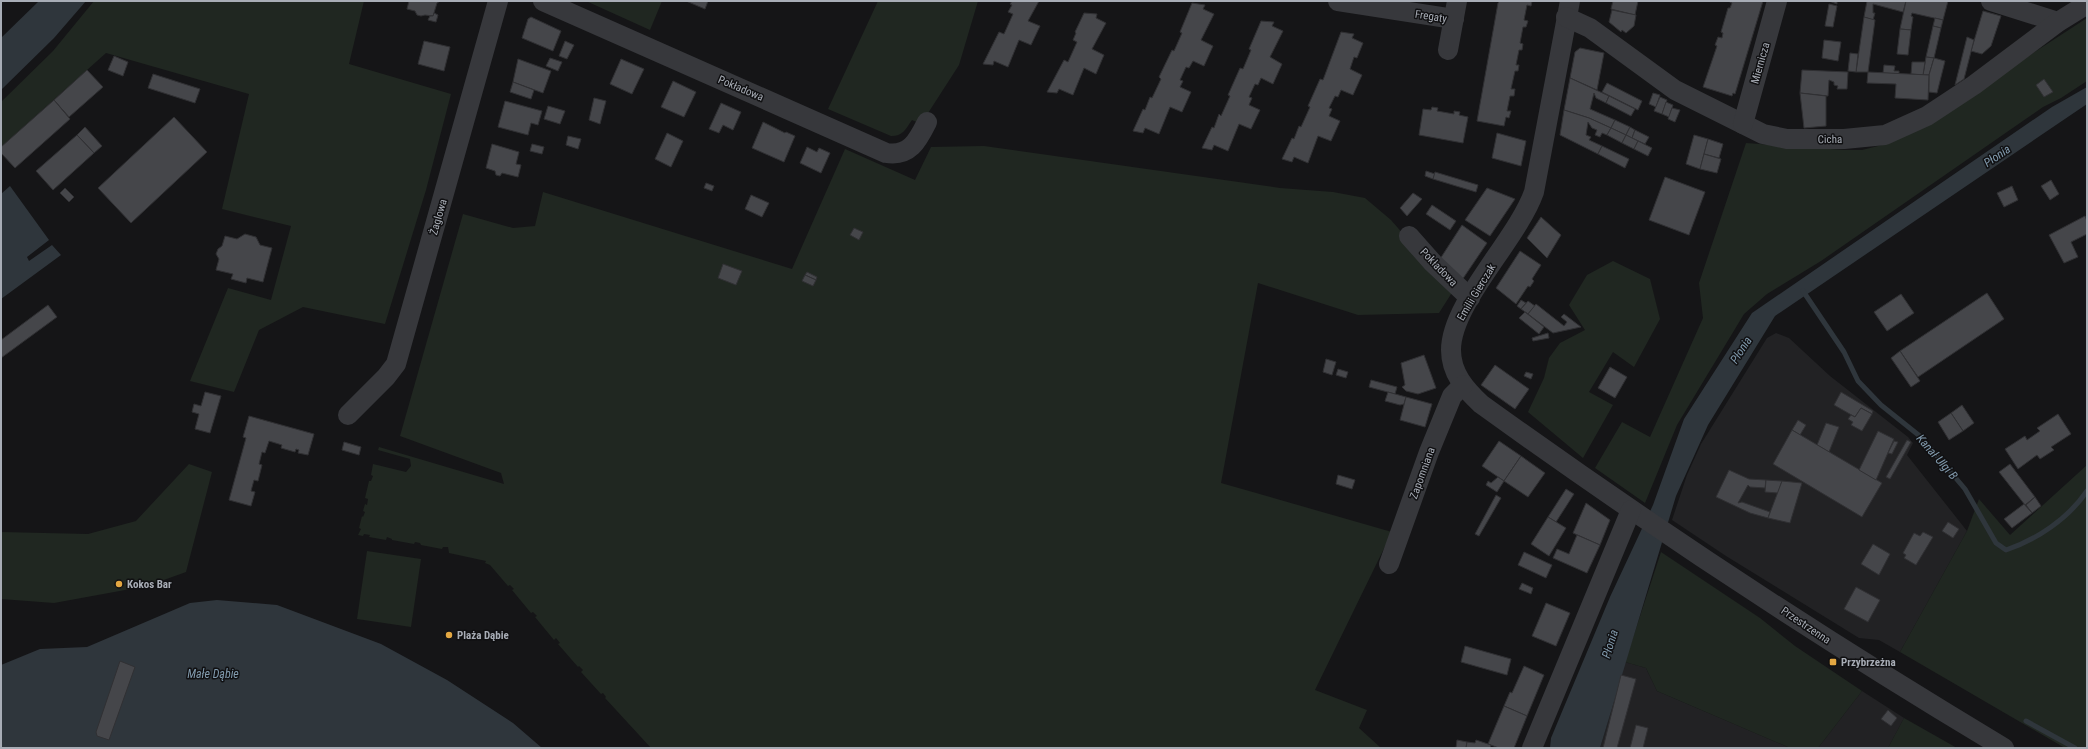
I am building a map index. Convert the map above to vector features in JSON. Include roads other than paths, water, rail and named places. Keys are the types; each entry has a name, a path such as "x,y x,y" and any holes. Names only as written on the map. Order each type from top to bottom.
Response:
{"street":[{"name":"Żaglowa","path":"348,414 386,377 396,364 406,335 498,1"},
{"name":"Pokładowa","path":"543,1 886,153 897,154 909,149 916,143 927,122"},
{"name":"Fregaty","path":"1338,1 1455,10 1448,50"},
{"name":"Miernicza","path":"1743,124 1777,1"},
{"path":"1991,1 2016,5 2058,22"},
{"name":"Cicha","path":"1568,9 1590,28 1675,90 1763,134 1787,140 1844,139 1885,135 1927,116 1950,101 2058,22 2087,4"},
{"name":"Emilii Gierczak","path":"1568,9 1534,192 1521,220 1470,298 1455,329 1451,350 1455,369 1463,385 1481,404 1636,514"},
{"name":"Pokładowa","path":"1409,236 1433,263 1470,298"},
{"name":"Zapomniana","path":"1390,564 1429,452 1452,396 1463,385"},
{"path":"1532,748 1636,514"},
{"name":"Przestrzenna","path":"1636,514 1838,647 2004,748"}],"water":[{"path":"39,1 86,1 54,38 1,90 1,38"},
{"name":"Płonia","path":"2087,87 2087,104 1775,316 1708,425 1676,496 1600,748 1550,748 1551,738 1610,597 1653,505 1684,419 1752,313 2052,107"},
{"path":"10,186 49,240 27,257 29,261 52,245 61,255 1,299 1,194"},
{"name":"Małe Dąbie","path":"217,600 277,605 381,644 447,680 513,723 542,748 1,748 1,665 40,649 87,647 190,603"}],"waterway":[{"name":"Kanał Ulgi B","path":"1803,291 1844,352 1858,381 1881,405 1921,437 1965,489 1996,543 2006,550 2040,534 2071,511 2087,491"},
{"path":"2026,721 2075,748"}],"place":[{"name":"Kokos Bar","path":"119,584"},
{"name":"Plaża Dąbie","path":"449,635"},
{"name":"Przybrzeżna","path":"1833,662"}]}
